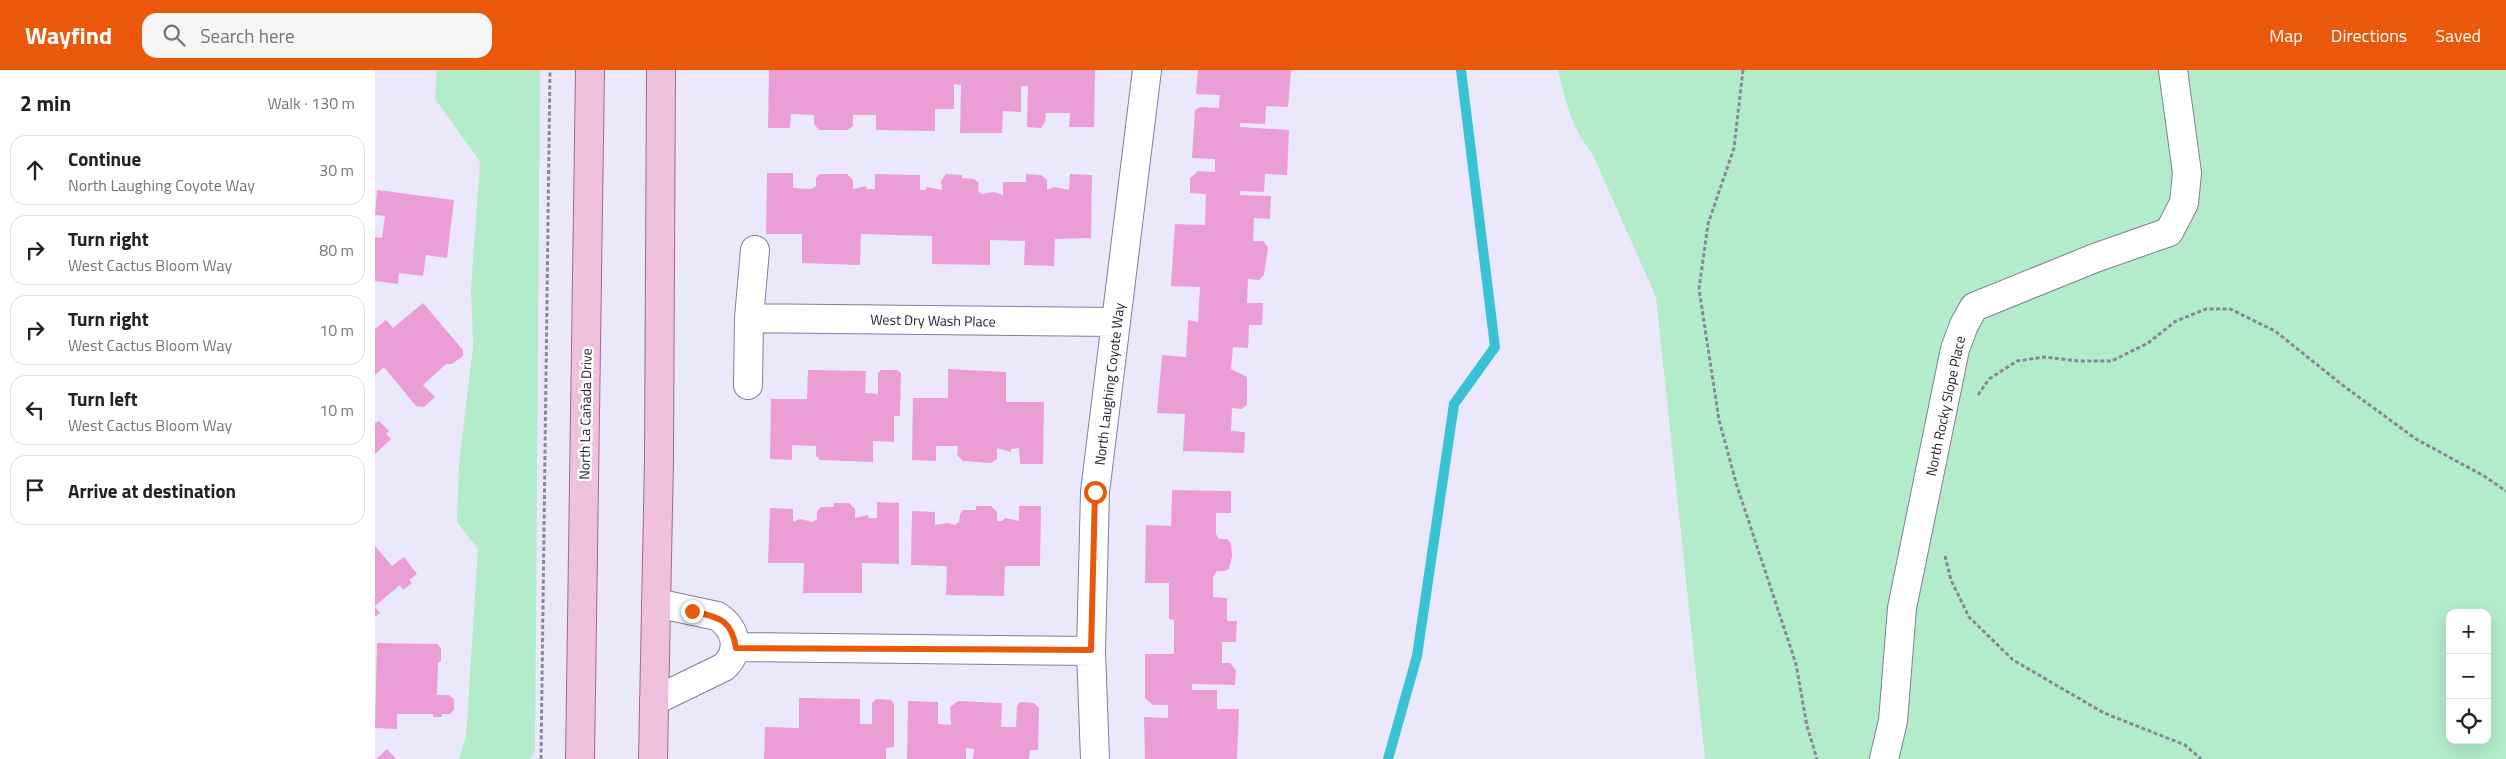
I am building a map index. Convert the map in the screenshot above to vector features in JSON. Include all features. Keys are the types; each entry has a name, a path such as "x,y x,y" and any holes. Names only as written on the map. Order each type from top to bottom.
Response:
{"main road":[{"name":"North La Cañada Drive","path":"580,759 589,70"},
{"path":"653,759 661,70"}],"street":[{"name":"North Laughing Coyote Way","path":"1095,759 1091,650 1095,492 1147,70"},
{"name":"North Rocky Slope Place","path":"1884,759 1893,721 1903,608 1955,349 1964,324 1975,307 2095,258 2169,232 2185,203 2187,173 2173,70"},
{"path":"748,385 749,318 755,250"},
{"name":"West Dry Wash Place","path":"749,318 1116,322"},
{"path":"654,701 724,667 732,659 736,648 732,631 726,622 717,616 656,603"},
{"path":"736,648 1091,650"}],"path":[{"path":"541,759 551,70"},
{"path":"1743,70 1734,148 1708,224 1699,289 1719,420 1737,486 1796,664 1807,726 1817,759"},
{"path":"1976,397 1989,379 2017,361 2044,357 2078,361 2112,361 2148,343 2176,322 2206,309 2230,309 2275,331 2345,388 2416,439 2484,476 2506,491"},
{"path":"1945,553 1951,580 1969,617 2013,660 2104,713 2185,745 2201,759"}],"green space":[{"path":"437,70 540,70 535,751 530,759 459,759 466,736 478,549 457,522 459,465 473,346 471,288 480,162 435,99"},
{"path":"1558,70 2506,70 2506,759 1705,759 1656,297 1592,153 1574,124"}],"building":[{"path":"769,70 1095,70 1094,127 1069,127 1070,113 1046,113 1045,122 1041,128 1027,127 1028,86 1021,86 1021,112 1003,111 1002,133 960,133 961,85 954,84 954,109 935,109 935,131 876,130 876,115 853,115 853,126 848,130 819,130 814,124 814,115 791,114 790,128 768,128"},
{"path":"1198,70 1291,70 1288,107 1266,106 1265,124 1240,123 1240,127 1289,130 1287,175 1265,174 1264,192 1240,191 1240,195 1271,196 1270,219 1254,218 1253,241 1263,241 1268,247 1264,275 1259,280 1248,279 1247,303 1263,303 1262,325 1249,325 1248,348 1233,347 1231,369 1247,377 1247,405 1242,409 1232,408 1231,431 1245,432 1244,453 1183,451 1185,414 1157,413 1162,355 1186,357 1188,320 1198,322 1200,287 1171,286 1175,224 1205,225 1206,194 1190,193 1190,178 1198,171 1215,172 1215,159 1192,158 1195,110 1200,107 1219,108 1220,95 1196,94"},
{"path":"767,173 793,173 793,188 811,189 816,186 816,178 820,174 847,174 853,180 853,189 866,186 867,189 875,189 875,174 920,175 920,190 925,190 927,187 942,190 941,181 946,174 962,175 962,178 974,179 979,183 978,191 982,194 994,192 1003,195 1003,182 1026,182 1026,174 1041,175 1047,180 1047,190 1054,187 1069,190 1070,174 1092,175 1091,238 1055,239 1054,266 1024,265 1025,241 990,240 990,265 932,264 932,236 861,234 860,265 802,263 802,234 766,234"},
{"path":"377,190 454,200 447,258 426,255 423,276 399,273 398,284 375,281 375,237 382,238 385,216 375,215"},
{"path":"423,303 463,350 463,356 452,364 446,364 423,385 435,397 424,407 416,406 384,367 375,375 375,329 386,320 393,328"},
{"path":"948,369 1006,372 1006,402 1044,402 1043,464 1020,464 1019,448 1011,449 1011,452 997,448 997,459 991,463 963,461 957,455 958,446 936,446 936,461 912,460 913,398 948,398"},
{"path":"808,370 866,371 865,393 878,394 878,373 881,370 897,370 901,373 900,416 894,416 894,442 873,441 873,462 820,460 816,456 816,446 792,445 792,460 770,459 771,399 807,399"},
{"path":"379,421 389,431 386,434 391,439 375,454 375,423"},
{"path":"1172,490 1231,491 1231,513 1216,513 1216,534 1219,539 1227,539 1231,543 1232,556 1229,569 1217,571 1213,577 1213,597 1227,598 1227,621 1237,621 1236,642 1222,642 1222,663 1230,663 1236,670 1235,685 1192,684 1192,690 1217,690 1217,709 1239,709 1237,759 1145,759 1144,717 1168,718 1168,705 1153,705 1145,698 1145,654 1174,654 1174,620 1169,619 1169,583 1145,583 1146,525 1171,526"},
{"path":"877,502 899,503 899,564 862,563 862,593 803,593 804,563 768,563 770,508 793,509 793,522 800,519 813,522 817,519 817,511 821,507 834,507 834,503 849,503 855,509 855,518 868,515 869,518 877,518"},
{"path":"976,506 991,506 997,512 997,521 1002,521 1005,518 1019,521 1019,506 1041,506 1040,566 1005,566 1004,596 946,595 947,566 911,565 912,511 935,512 935,525 948,523 955,525 959,522 960,514 963,510 976,510"},
{"path":"375,546 392,566 404,557 417,574 409,580 412,583 403,590 400,585 375,606"},
{"path":"375,607 380,613 375,617"},
{"path":"377,643 437,644 441,648 441,661 438,663 437,695 449,695 454,699 454,710 450,714 442,714 442,717 433,717 433,714 397,714 397,729 375,728"},
{"path":"799,698 860,699 860,724 872,724 872,703 876,699 891,700 894,704 894,747 886,748 886,759 764,759 765,727 799,728"},
{"path":"908,701 938,702 938,724 951,725 950,707 958,701 1002,703 1001,727 1016,727 1017,706 1020,702 1034,703 1039,708 1038,750 1030,750 1029,759 973,759 974,749 966,748 966,759 907,759"},
{"path":"387,749 396,759 376,759"}],"waterway":[{"path":"1388,759 1417,656 1454,404 1495,347 1461,70"}],"route":[{"path":"692,611 717,616 726,622 732,631 736,648 1091,650 1095,492"}]}
